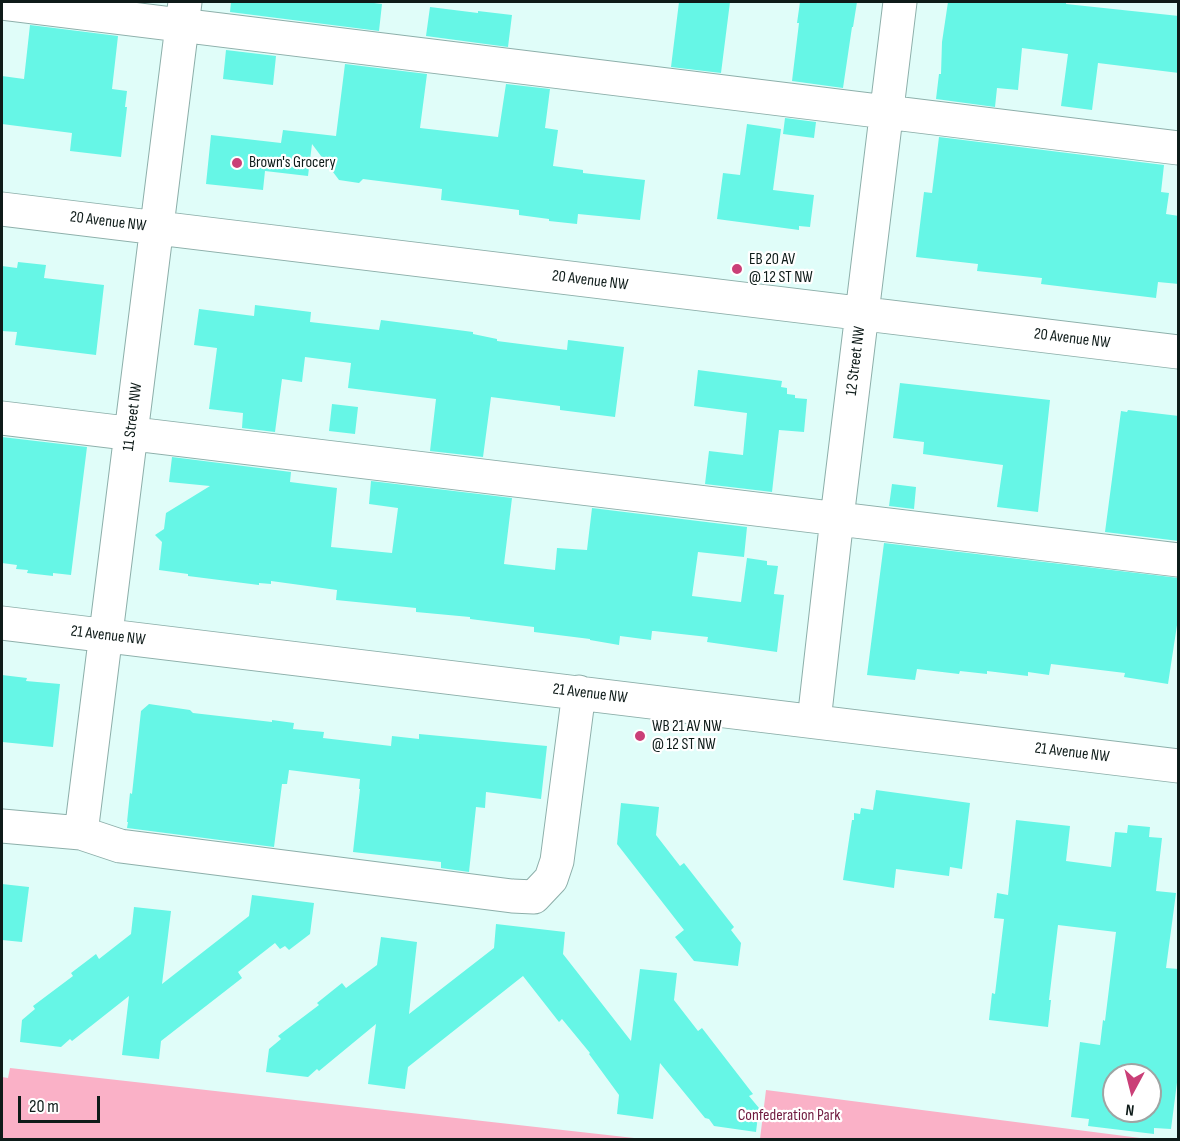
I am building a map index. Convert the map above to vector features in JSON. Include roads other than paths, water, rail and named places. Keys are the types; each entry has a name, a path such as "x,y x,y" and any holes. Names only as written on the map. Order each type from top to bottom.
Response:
{"street":[{"name":"12 Street NW","path":"814,721 900,2"},
{"path":"2,3 184,13 886,113 1179,148"},
{"name":"11 Street NW","path":"81,833 184,13"},
{"name":"20 Avenue NW","path":"2,209 1179,352"},
{"path":"2,418 1179,560"},
{"name":"21 Avenue NW","path":"2,623 1179,766"},
{"path":"2,826 81,833 120,846 534,897 551,879 557,861 579,692"}],"place":[{"name":"Brown's Grocery","path":"237,163"},
{"name":"EB 20 AV @ 12 ST NW","path":"737,269"},
{"name":"WB 21 AV NW @ 12 ST NW","path":"640,736"}],"park label":[{"name":"Confederation Park","path":"789,1116"}]}
